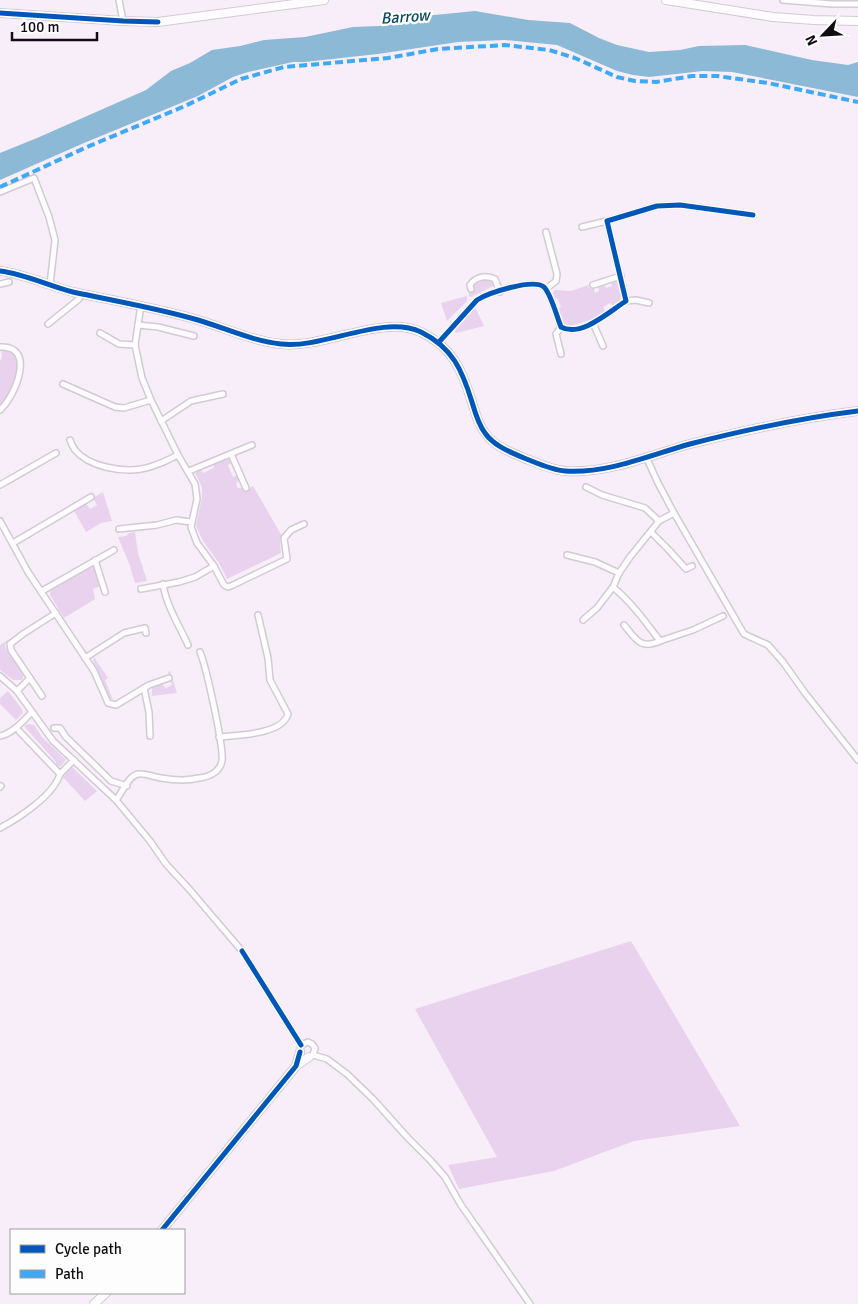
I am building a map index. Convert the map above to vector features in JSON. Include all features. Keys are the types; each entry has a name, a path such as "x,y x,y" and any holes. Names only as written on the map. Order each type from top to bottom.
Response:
{"street":[{"path":"119,0 123,21"},
{"path":"0,13 123,21 161,21 324,0"},
{"path":"666,0 773,17 858,21"},
{"path":"783,0 858,4"},
{"path":"0,192 34,178 49,217 55,240 50,285"},
{"path":"582,227 657,206 680,205 753,215"},
{"path":"607,220 626,301"},
{"path":"546,232 557,274 556,281 546,289"},
{"path":"0,271 82,293 189,317 277,344 305,345 362,331 393,327 418,331 439,342 460,367 484,432 499,446 539,464 563,471 590,471 647,459 681,447 746,430 858,411"},
{"path":"471,289 470,285 474,280 487,276 496,279 500,292"},
{"path":"593,285 621,276"},
{"path":"0,284 8,282"},
{"path":"439,342 477,300 484,296 527,284 540,284 546,289 561,327 565,329 575,329 593,323 626,301 636,300 649,303"},
{"path":"48,324 79,300 82,293"},
{"path":"141,306 135,345 142,378 150,400 195,484 196,499 191,527 197,543 214,566 224,585 228,587 233,585 287,558 284,538 291,530 304,524"},
{"path":"593,323 603,346"},
{"path":"138,325 158,327 194,336"},
{"path":"561,327 556,334 562,354"},
{"path":"100,333 119,344 135,345"},
{"path":"0,347 14,350 20,362 15,390 6,405 0,410"},
{"path":"63,384 115,407 124,408 150,400"},
{"path":"161,421 191,401 223,394"},
{"path":"70,440 75,450 87,459 107,468 120,470 142,469 178,455"},
{"path":"189,472 252,445"},
{"path":"0,486 56,453"},
{"path":"231,454 246,488"},
{"path":"647,459 674,513 744,634 768,645 858,760"},
{"path":"586,487 602,495 645,508 659,521"},
{"path":"14,543 91,497"},
{"path":"583,620 597,608 613,587 619,573 630,557 659,521 674,513"},
{"path":"120,529 157,525 176,520 191,522"},
{"path":"0,521 14,543 28,572 94,671 106,701 111,705 120,703 144,688 169,678"},
{"path":"650,532 686,570 692,566"},
{"path":"42,592 114,550"},
{"path":"567,555 595,562 619,573"},
{"path":"95,560 106,592"},
{"path":"141,589 195,577 214,566"},
{"path":"163,584 171,610 188,644"},
{"path":"613,587 641,614 660,641"},
{"path":"42,696 11,650 10,644 56,613"},
{"path":"219,737 267,730 277,726 288,714 270,680 268,658 258,615"},
{"path":"624,625 637,640 647,646 693,630 723,616"},
{"path":"86,658 124,633 145,628 146,633"},
{"path":"116,800 132,778 139,774 173,779 198,779 216,772 222,762 205,666 200,652"},
{"path":"0,676 17,691 53,741 116,800 150,841 166,864 242,951 301,1049 302,1056 327,1059 347,1074 373,1099 445,1177 461,1205 530,1304"},
{"path":"17,691 30,678"},
{"path":"144,688 149,712 150,736"},
{"path":"0,736 16,728 32,712"},
{"path":"54,728 60,728 71,742 111,780 126,786"},
{"path":"19,731 60,774"},
{"path":"0,828 16,819 38,801 58,782 60,774 74,760"},
{"path":"163,1229 296,1066 311,1056 315,1048 312,1044 308,1042 301,1049 296,1066"},
{"path":"94,1304 105,1294"}],"shaded area":[{"path":"487,279 493,283 493,286 471,297 469,296 469,293 474,291 473,284 475,281"},
{"path":"614,280 619,283 621,288 620,301 613,306 610,303 603,307 605,311 590,320 567,327 557,309 561,307 557,298 555,299 553,293 555,290 571,291 588,285 589,288 594,289 595,293 599,291 598,286 604,283 606,288 612,286 611,282"},
{"path":"467,296 467,301 447,321 441,303"},
{"path":"475,307 484,326 456,333 455,330"},
{"path":"1,350 10,352 15,357 17,374 10,393 0,407 0,361 2,357"},
{"path":"229,459 232,463 228,465 233,477 238,475 239,480 236,484 238,488 243,488 245,491 253,486 282,536 280,542 281,553 227,579 219,563 203,541 196,526 202,497 202,487 195,473 201,469 203,473 214,468 213,464"},
{"path":"103,492 112,521 101,523 86,532 74,511 86,504 90,509 97,505 93,498"},
{"path":"135,532 138,553 147,581 135,583 118,537"},
{"path":"94,566 100,584 93,589 95,599 64,618 50,595 50,590 89,567"},
{"path":"8,640 5,645 6,649 23,674 22,680 13,680 0,670 0,645"},
{"path":"94,657 108,678 105,680 113,700 108,696 93,660"},
{"path":"170,671 177,693 152,696 152,686 161,683 166,688 172,685 168,672"},
{"path":"8,691 22,709 23,713 16,720 0,704 0,698"},
{"path":"28,724 34,725 42,737 66,760 60,767 56,765 56,762 24,726"},
{"path":"72,767 97,791 85,801 63,777"},
{"path":"631,941 740,1126 634,1141 554,1171 459,1189 448,1165 497,1157 415,1009"}],"water":[{"path":"475,11 528,20 570,23 617,45 649,52 680,50 699,46 745,45 812,60 848,65 858,62 858,97 732,72 703,71 649,77 633,75 617,71 557,45 505,40 458,42 378,54 293,62 248,72 233,77 198,96 0,180 0,153 146,90 171,71 190,63 212,50 264,40 305,37 353,27 379,26 414,17"}],"marked path":[{"path":"0,187 87,147 185,106 241,79 284,67 388,58 438,49 505,45 549,50 575,58 617,77 635,81 656,82 692,76 717,76 768,83 858,102"}],"cycle path":[{"path":"0,13 158,22"},
{"path":"439,342 477,300 521,285 538,285 547,290 561,327 577,329 604,317 626,301 607,221 657,206 680,205 753,215"},
{"path":"0,271 73,292 183,316 250,337 281,344 316,342 371,329 389,327 406,328 421,332 441,345 455,361 479,422 489,438 513,453 544,466 565,471 597,470 613,467 731,434 794,421 858,411"},
{"path":"242,951 301,1045"},
{"path":"163,1229 296,1066 300,1052"}],"water label":[{"name":"Barrow","path":"405,16"}]}
